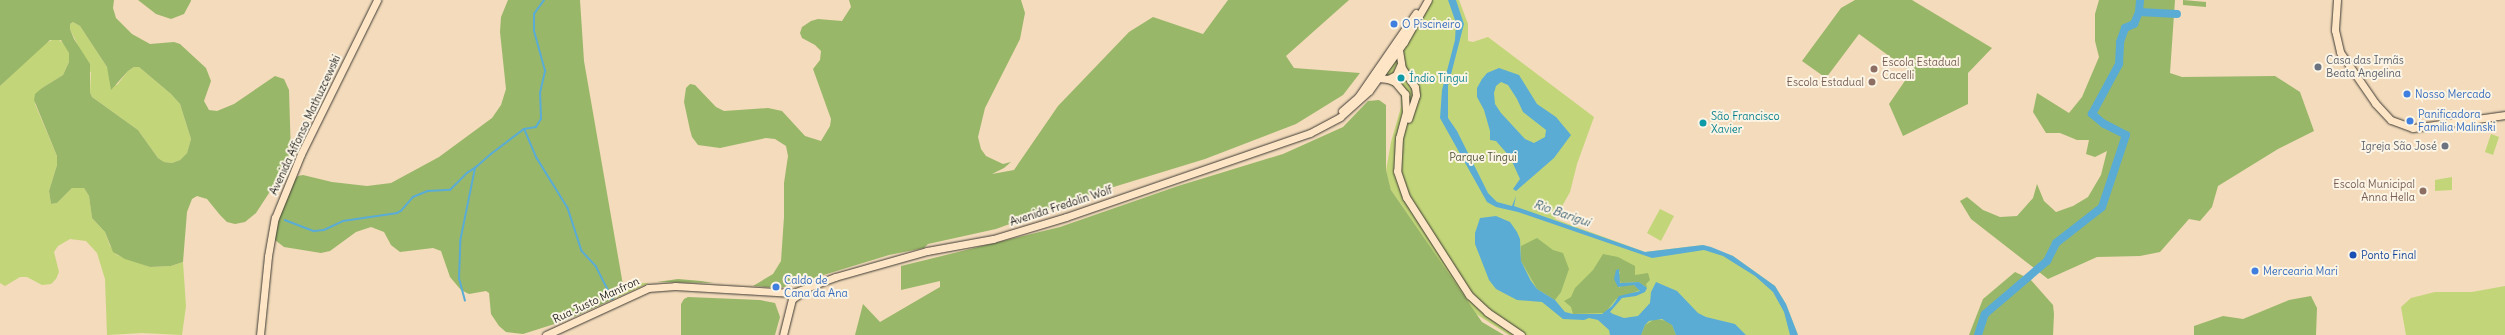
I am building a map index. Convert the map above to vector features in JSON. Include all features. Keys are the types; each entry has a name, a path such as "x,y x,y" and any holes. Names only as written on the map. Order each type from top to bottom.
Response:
{"street":[{"name":"Avenida Affonso Mathuzcewski","path":"260,335 268,256 275,218 301,154 377,0"},
{"name":"Avenida Fredolin Wolf","path":"791,296 811,286 927,251 993,239 1066,217 1313,131 1359,99 1378,76 1427,0"},
{"path":"2337,0 2335,30 2340,52 2374,102 2391,120 2413,128 2505,115"},
{"path":"1396,48 1401,64 1415,87 1416,95 1399,148"},
{"path":"1388,79 1396,75 1401,64"},
{"path":"1378,76 1388,79 1399,86 1405,94 1407,104 1399,148 1397,171 1406,198 1469,295 1488,312 1521,335"},
{"name":"Rua Justo Manfron","path":"546,335 648,288 674,286 775,292 791,296"},
{"path":"784,331 791,296"}],"green space":[{"path":"0,0 114,0 113,8 116,18 132,34 150,44 174,42 180,44 206,68 211,81 204,101 209,110 217,111 234,104 275,76 284,79 289,90 291,156 286,167 256,213 245,222 235,224 227,222 207,199 197,196 192,199 187,212 183,262 171,266 150,267 125,259 113,252 105,232 92,218 89,196 84,188 72,188 57,203 51,204 49,191 57,165 57,156 34,100 35,94 63,75 69,62 69,53 61,40 50,40 0,86","holes":["73,22 80,26 107,67 111,90 128,71 134,67 139,67 171,94 180,104 191,139 187,153 180,160 172,163 164,162 158,158 138,130 92,97 90,92 90,64 74,39 70,29 70,24"]},
{"path":"138,0 191,1 184,14 171,19 156,14"},
{"path":"508,0 580,0 584,61 623,285 614,299 564,321 523,334 506,332 499,326 491,314 489,293 486,291 469,294 461,290 450,277 441,251 433,248 400,252 391,245 384,232 371,227 356,232 330,251 321,253 284,247 275,240 273,234 274,227 295,179 298,176 303,175 332,182 367,186 391,183 439,157 492,118 501,105 506,89 500,32 501,17"},
{"path":"849,0 1021,0 1025,13 1020,39 985,108 978,137 981,149 986,156 1003,164 1011,162 1004,168 992,174 1014,170 1058,106 1129,32 1153,17 1203,34 1228,0 1349,0 1286,56 1294,68 1360,73 1343,95 1296,124 1205,159 1107,189 996,229 928,244 924,248 889,255 781,288 753,286 773,274 781,261 784,217 784,183 788,156 786,146 775,139 766,138 720,148 698,145 692,137 684,102 686,88 690,84 695,85 716,107 724,111 768,108 782,111 805,136 821,141 830,126 831,119 813,69 820,60 821,51 815,45 802,38 800,33 802,27 811,21 818,19 842,21 851,7"},
{"name":"Parque Tingui","path":"1429,0 1459,0 1468,24 1468,41 1473,42 1488,37 1594,117 1577,164 1570,192 1555,219 1645,252 1703,245 1733,256 1775,286 1786,304 1798,335 1509,335 1473,312 1391,190 1386,171 1391,142 1401,107 1401,96 1396,88 1380,79"},
{"path":"1855,0 1912,0 1992,48 1968,73 1968,104 1903,136 1889,104 1911,72 1859,34 1826,78 1802,61 1841,8"},
{"path":"2099,0 2175,0 2170,73 2182,77 2275,76 2300,92 2314,131 2278,149 2218,186 2212,207 2200,221 2189,219 2160,252 2140,256 2097,257 2048,279 1971,219 1960,201 1967,197 1983,210 2000,217 2017,216 2033,198 2037,184 2044,201 2056,212 2073,206 2088,197 2101,175 2107,151 2095,157 2086,154 2089,140 2077,140 2060,133 2046,133 2033,112 2037,93 2069,113 2082,97 2099,57 2095,41 2095,14"},
{"path":"2183,0 2206,2 2206,7 2183,5"},
{"path":"73,22 80,26 107,67 111,80 117,85 128,71 134,67 139,67 171,94 180,104 191,139 187,153 180,160 172,163 164,162 158,158 138,130 92,97 90,92 91,73 70,29 70,24"},
{"path":"56,38 65,44 69,53 69,62 63,75 42,88 35,104 57,156 57,165 49,191 51,204 57,203 72,188 84,188 89,196 92,218 105,232 110,246 117,255 150,267 171,266 183,262 186,306 182,335 142,333 107,335 105,279 97,253 86,241 70,239 58,246 54,252 59,272 56,279 51,284 42,285 27,277 20,277 5,286 0,283 0,86 44,44"},
{"path":"1379,100 1386,105 1386,170 1391,190 1482,322 1504,335 855,335 863,304 880,322 940,287 940,281 901,290 901,266 1060,227 1178,186 1283,154 1343,127 1368,101"},
{"path":"2491,134 2499,137 2493,155 2485,152"},
{"path":"2452,177 2452,190 2435,191 2435,180"},
{"path":"1660,209 1674,216 1661,241 1647,233"},
{"path":"1537,238 1553,250 1563,253 1569,269 1561,292 1555,300 1537,289 1521,261 1521,246"},
{"path":"1603,254 1618,257 1635,266 1635,275 1648,273 1650,280 1646,284 1647,288 1639,282 1621,283 1618,278 1620,272 1617,269 1619,288 1622,285 1634,285 1640,290 1616,299 1605,313 1573,314 1571,307 1564,301 1571,297 1575,288 1593,270"},
{"path":"2015,272 2030,279 2053,305 2053,335 1969,335 1983,299"},
{"path":"678,279 701,281 714,283 657,282"},
{"path":"649,283 614,299 623,285"},
{"path":"2505,286 2505,335 2406,335 2401,307 2411,298 2435,292 2472,292"},
{"path":"2311,296 2317,308 2316,335 2194,335 2194,326 2223,316 2243,319 2289,300"},
{"path":"688,297 760,300 775,303 780,317 775,335 681,335 681,304 684,299"},
{"path":"1655,319 1668,321 1672,325 1676,335 1641,335 1645,325"}],"water":[{"path":"1448,0 1456,0 1464,24 1448,86 1448,118 1457,131 1488,193 1497,202 1512,206 1516,196 1514,206 1645,252 1703,245 1733,256 1775,286 1786,304 1798,335 1790,335 1784,312 1773,292 1755,276 1723,256 1704,250 1652,258 1518,212 1496,207 1487,202 1440,118 1442,90 1455,40 1456,23"},
{"path":"1499,68 1519,75 1537,104 1556,117 1571,135 1554,158 1516,191 1513,189 1520,179 1510,157 1496,141 1490,140 1490,131 1484,110 1477,97 1477,88 1487,73","holes":["1501,82 1508,85 1523,112 1546,130 1545,137 1534,143 1525,139 1501,113 1495,104 1494,93 1496,86"]},
{"path":"1496,216 1510,222 1517,232 1520,239 1521,261 1531,281 1537,289 1555,300 1565,312 1573,314 1602,314 1612,306 1619,296 1640,291 1634,285 1618,287 1614,279 1616,270 1619,269 1620,283 1639,282 1647,288 1645,292 1636,296 1622,298 1610,312 1613,314 1624,318 1638,316 1650,303 1651,292 1656,282 1677,291 1698,313 1706,317 1735,324 1746,335 1676,335 1672,325 1662,319 1649,321 1645,325 1641,335 1610,335 1609,330 1598,320 1589,318 1584,320 1563,319 1542,302 1517,300 1496,289 1489,280 1475,244 1475,233 1480,218"}],"waterway":[{"path":"285,220 314,231 324,230 343,221 397,213 401,211 413,197 428,191 450,190 467,173 524,129 536,127 541,119 540,93 545,71 534,31 534,14 544,0"},
{"path":"1978,335 1985,314 2047,261 2056,243 2102,207 2126,135 2104,124 2092,114 2119,64 2120,42 2125,28 2134,24 2139,12 2140,0"},
{"path":"2139,12 2177,14"},
{"path":"525,130 537,158 568,208 582,251 596,266 613,299"},
{"path":"465,301 459,279 460,242 475,168"}],"place":[{"name":"O Piscineiro","path":"1394,24"},
{"name":"Casa das Irmãs Beata Angelina","path":"2318,67"},
{"name":"Escola Estadual Cacelli","path":"1874,69"},
{"name":"Índio Tingui","path":"1401,78"},
{"name":"Escola Estadual","path":"1872,82"},
{"name":"Nosso Mercado","path":"2407,94"},
{"name":"Panificadora Familia Malinski","path":"2410,121"},
{"name":"São Francisco Xavier","path":"1703,123"},
{"name":"Igreja São José","path":"2445,146"},
{"name":"Escola Municipal Anna Hella","path":"2423,191"},
{"name":"Ponto Final","path":"2353,255"},
{"name":"Mercearia Mari","path":"2255,271"},
{"name":"Caldo de Cana da Ana","path":"776,287"}],"water label":[{"name":"Rio Barigui","path":"1562,213"}]}
